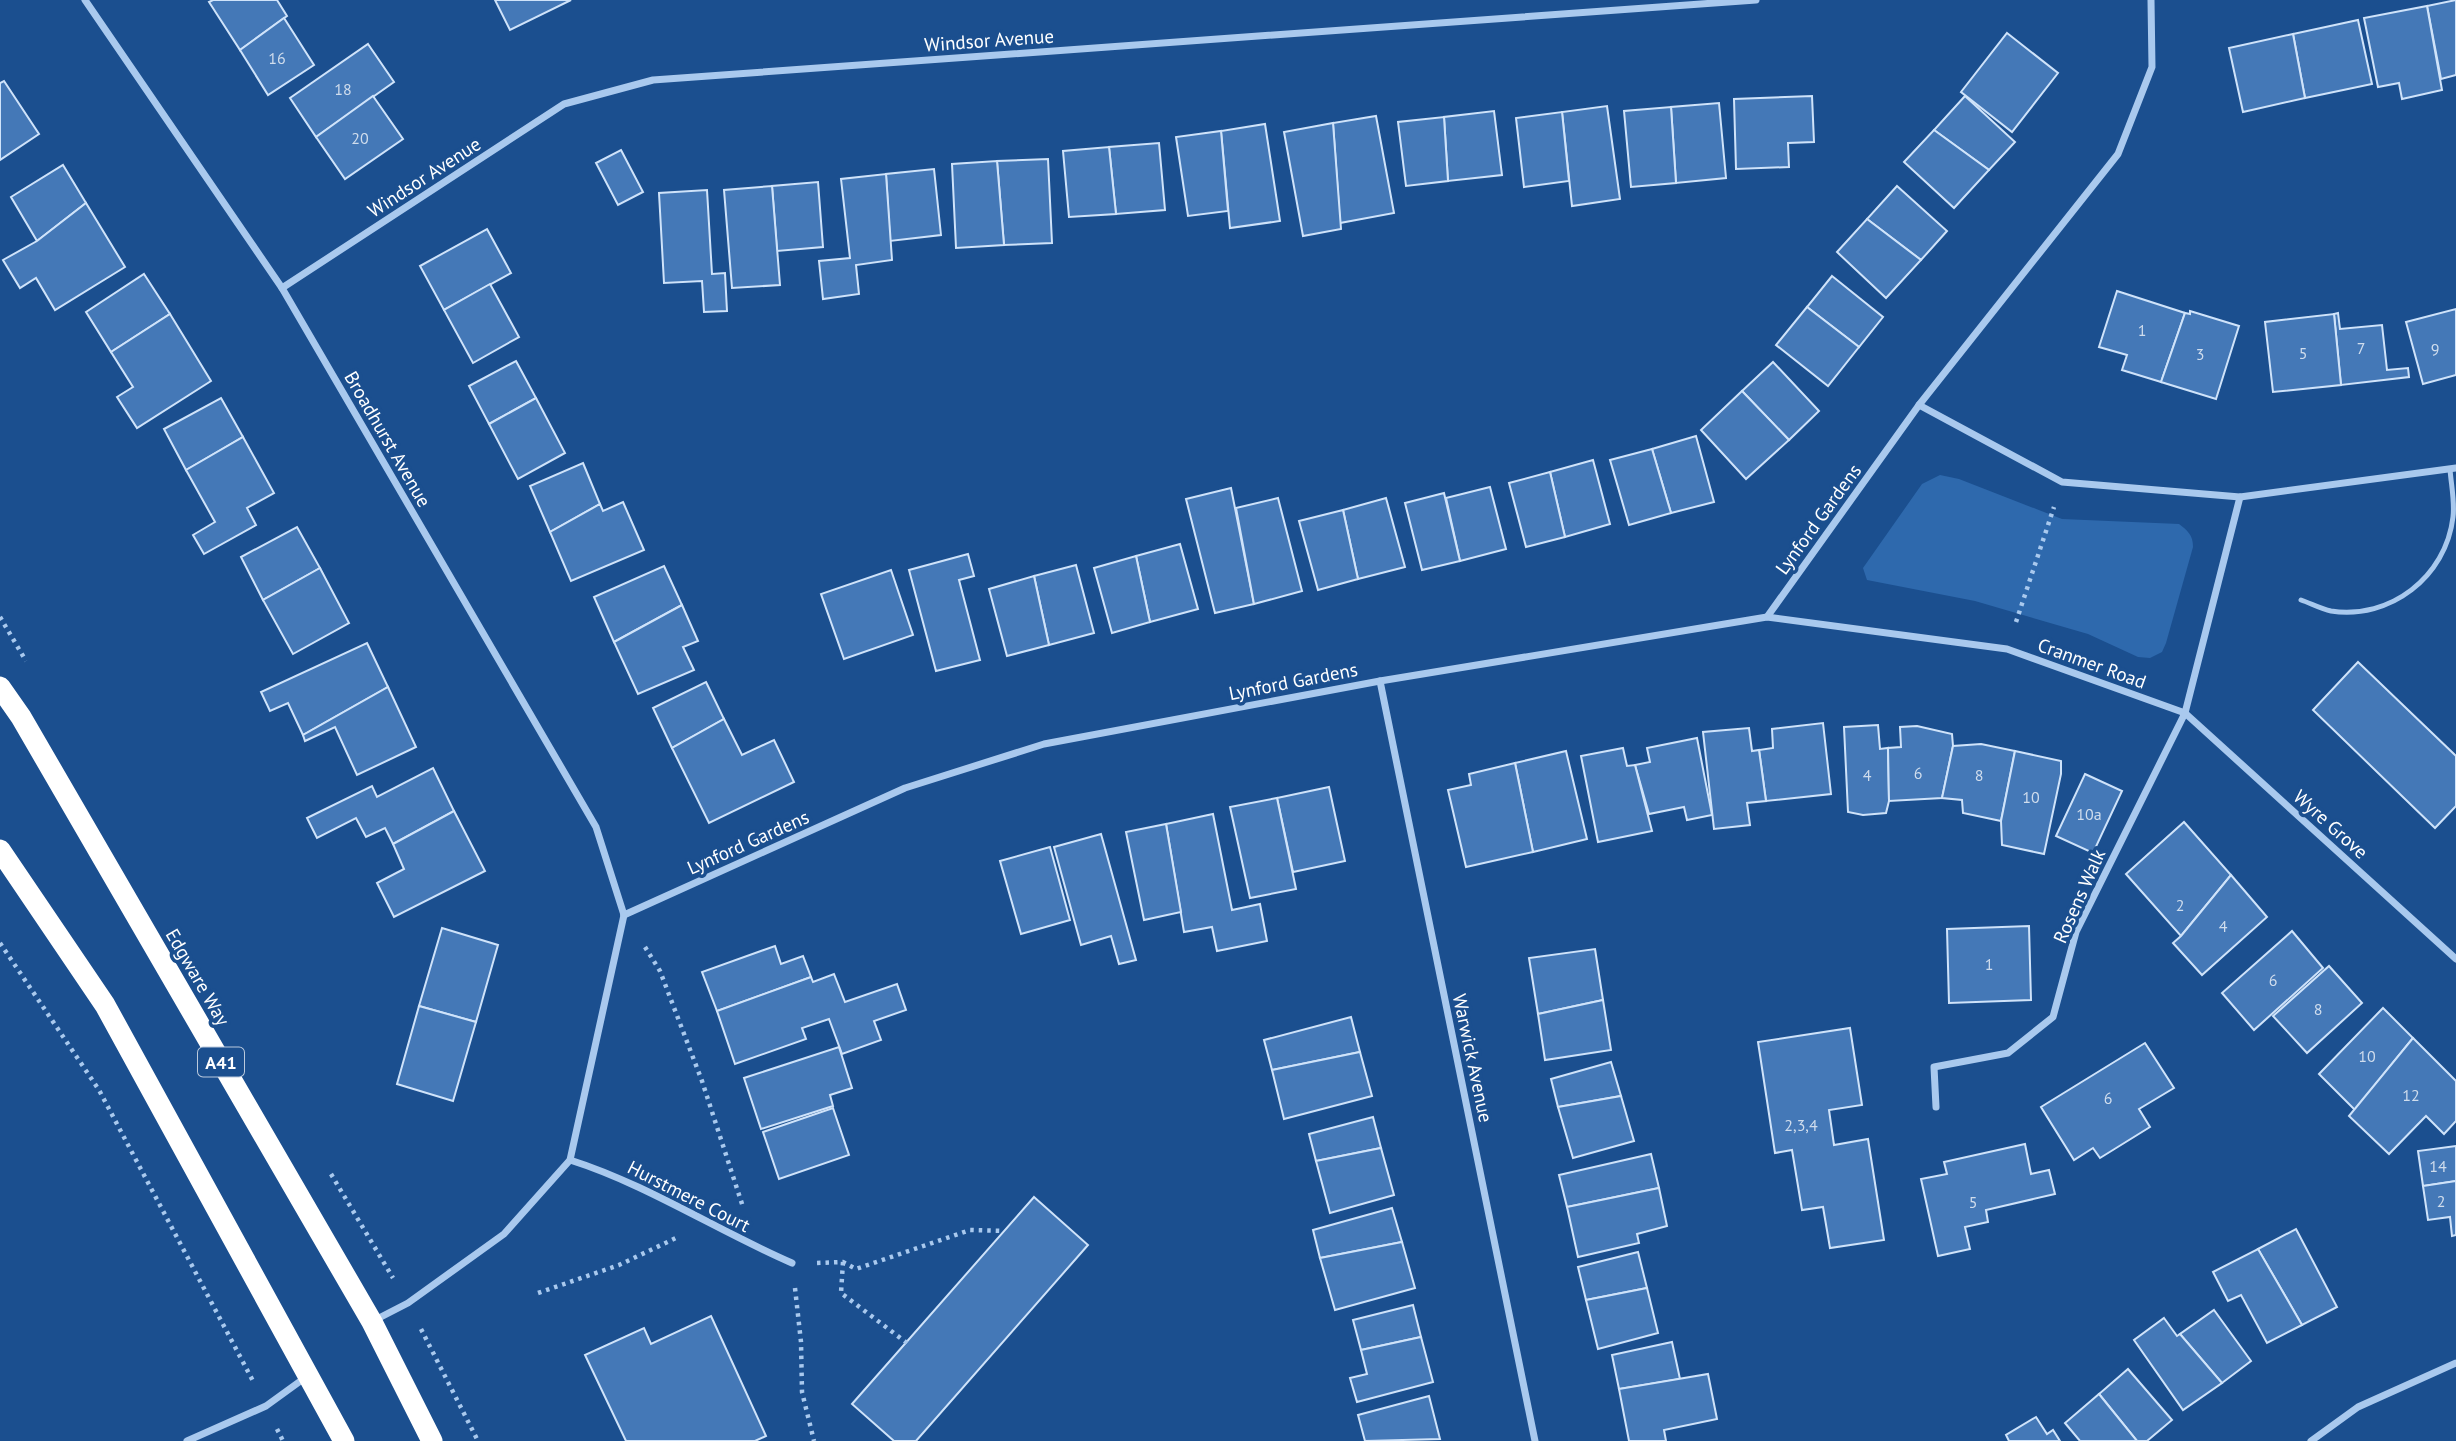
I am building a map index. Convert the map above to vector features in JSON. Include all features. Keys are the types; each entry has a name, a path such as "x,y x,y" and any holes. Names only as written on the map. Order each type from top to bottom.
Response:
{"highway":[{"name":"Edgware Way","path":"0,687 21,717 372,1322 432,1441"},
{"path":"0,850 105,1005 344,1441"}],"street":[{"name":"Broadhurst Avenue","path":"85,0 282,288 596,827 624,915"},
{"name":"Windsor Avenue","path":"282,288 564,104 653,80 1756,0"},
{"name":"Lynford Gardens","path":"624,915 905,788 1044,744 1380,681 1767,617 1919,405 2118,154 2152,67 2151,0"},
{"path":"1919,405 2062,482 2240,498 2453,469"},
{"path":"2185,713 2240,498"},
{"name":"Cranmer Road","path":"1767,617 2007,649 2185,713"},
{"name":"Warwick Avenue","path":"1380,681 1535,1441"},
{"name":"Wyre Grove","path":"2185,713 2456,959"},
{"name":"Rosens Walk","path":"1936,1107 1934,1067 2008,1053 2053,1017 2076,932 2185,713"},
{"path":"372,1322 408,1303 504,1234 570,1160 624,915"},
{"name":"Hurstmere Court","path":"570,1160 607,1172 792,1263"},
{"path":"2311,1441 2358,1407 2456,1363"},
{"path":"187,1441 266,1406 309,1374"}],"lane":[{"path":"2301,600 2331,611 2376,610 2398,599 2428,577 2444,548 2453,517 2453,469"}],"path":[{"path":"2007,649 2062,482"},
{"path":"624,915 660,971 702,1081 757,1248"},
{"path":"0,943 99,1090 253,1381"},
{"path":"538,1293 619,1265 676,1240 680,1210"},
{"path":"814,1441 802,1392 801,1342 792,1263 844,1262 856,1269 970,1230 1004,1231"},
{"path":"844,1262 841,1293 907,1343"},
{"path":"280,1434 283,1441"}],"shaded area":[{"path":"1940,475 1959,479 2062,519 2179,524 2191,536 2193,547 2162,652 2150,658 2138,657 2088,634 1975,601 1867,580 1863,568 1922,484"}],"building":[{"path":"277,0 287,16 240,50 209,2"},
{"path":"495,0 571,0 510,30"},
{"path":"2456,0 2456,75 2441,79 2427,6"},
{"path":"2427,6 2442,90 2402,99 2399,83 2378,87 2364,18"},
{"path":"284,18 314,65 268,95 240,50"},
{"path":"2358,20 2372,84 2305,98 2293,34"},
{"path":"2007,33 2058,73 2012,132 1961,92"},
{"path":"2293,34 2305,98 2243,112 2229,48"},
{"path":"368,44 394,82 316,137 290,98"},
{"path":"4,81 39,134 0,160 0,83"},
{"path":"373,96 403,139 345,179 316,137"},
{"path":"1812,96 1814,142 1788,143 1789,167 1736,169 1734,99"},
{"path":"1965,96 2015,142 1989,170 1934,130"},
{"path":"1719,103 1726,178 1676,183 1671,107"},
{"path":"1607,106 1620,199 1572,206 1562,112"},
{"path":"1671,107 1676,183 1631,187 1624,111"},
{"path":"1494,111 1502,175 1448,181 1444,117"},
{"path":"1562,112 1569,181 1524,187 1516,118"},
{"path":"1376,116 1394,213 1340,223 1333,123"},
{"path":"1444,117 1448,181 1406,186 1398,122"},
{"path":"1333,123 1341,229 1303,236 1284,132"},
{"path":"1265,124 1280,221 1230,228 1221,131"},
{"path":"1934,130 1989,170 1954,208 1904,162"},
{"path":"1221,131 1228,211 1188,216 1176,137"},
{"path":"1159,143 1165,210 1116,214 1109,147"},
{"path":"1109,147 1116,214 1069,217 1063,151"},
{"path":"621,150 643,192 618,205 596,163"},
{"path":"1048,159 1052,243 1004,245 997,161"},
{"path":"997,161 1004,245 956,248 952,164"},
{"path":"63,165 86,203 37,241 11,197"},
{"path":"934,169 941,235 890,241 886,174"},
{"path":"886,174 892,260 856,265 859,294 823,299 819,261 850,258 841,179"},
{"path":"818,182 823,247 777,251 772,186"},
{"path":"772,186 780,285 732,288 724,190"},
{"path":"1897,186 1947,231 1921,260 1867,219"},
{"path":"707,190 712,274 725,273 727,311 704,312 702,281 664,283 659,193"},
{"path":"86,203 125,267 55,310 36,278 20,288 3,260 37,241"},
{"path":"1867,219 1921,260 1886,298 1837,252"},
{"path":"487,229 511,273 444,310 420,266"},
{"path":"144,274 170,314 111,352 86,312"},
{"path":"1832,276 1883,317 1859,347 1807,307"},
{"path":"490,284 519,337 473,363 444,310"},
{"path":"2117,291 2185,313 2161,382 2122,370 2127,355 2099,347"},
{"path":"1807,307 1859,347 1828,386 1776,345"},
{"path":"2456,309 2456,375 2423,384 2406,322"},
{"path":"2190,311 2239,326 2216,399 2161,382 2185,313 2190,314"},
{"path":"2338,313 2340,329 2382,325 2387,370 2408,368 2409,377 2341,385 2334,314"},
{"path":"170,314 211,381 137,428 117,397 133,387 111,352"},
{"path":"2334,314 2341,385 2273,392 2265,322"},
{"path":"516,361 536,398 489,424 469,386"},
{"path":"1773,362 1819,411 1789,440 1742,391"},
{"path":"1742,391 1789,440 1746,479 1701,430"},
{"path":"221,398 243,437 186,470 164,429"},
{"path":"536,398 565,453 518,479 489,424"},
{"path":"1696,436 1714,502 1671,513 1652,449"},
{"path":"243,437 274,493 247,508 256,525 204,554 193,535 215,522 186,470"},
{"path":"1652,449 1671,513 1629,525 1610,460"},
{"path":"1593,460 1610,524 1565,537 1550,472"},
{"path":"583,463 600,504 550,532 530,486"},
{"path":"1550,472 1565,537 1526,547 1509,483"},
{"path":"1490,487 1506,549 1460,561 1446,498"},
{"path":"1231,488 1254,604 1215,613 1186,499"},
{"path":"1444,493 1460,561 1422,570 1405,503"},
{"path":"1278,498 1302,591 1254,604 1236,508"},
{"path":"1386,498 1405,567 1358,579 1343,510"},
{"path":"623,502 644,550 571,581 550,532 600,504 603,511"},
{"path":"1343,510 1358,579 1318,590 1299,521"},
{"path":"297,527 320,568 263,600 241,557"},
{"path":"1180,544 1198,609 1150,622 1136,556"},
{"path":"968,554 974,576 959,580 980,660 936,671 909,570"},
{"path":"1136,556 1150,622 1112,633 1094,568"},
{"path":"1076,565 1094,633 1049,645 1034,576"},
{"path":"664,566 682,605 614,642 594,597"},
{"path":"320,568 349,623 293,654 263,600"},
{"path":"891,570 913,635 844,659 821,594"},
{"path":"1034,576 1049,645 1007,656 989,589"},
{"path":"682,605 698,641 683,647 694,670 638,694 614,642"},
{"path":"367,643 388,687 303,735 288,703 270,711 261,692"},
{"path":"2358,662 2456,756 2456,806 2435,828 2313,710"},
{"path":"706,682 724,719 672,748 653,708"},
{"path":"388,687 416,747 357,775 335,727 305,741 303,735"},
{"path":"724,719 742,755 774,740 794,782 709,823 672,748"},
{"path":"1823,723 1831,794 1766,801 1759,750 1773,748 1772,729"},
{"path":"1878,725 1880,749 1888,748 1889,801 1886,813 1863,815 1848,812 1844,727"},
{"path":"1917,726 1952,734 1953,746 1942,798 1889,801 1888,748 1901,747 1900,727"},
{"path":"1749,728 1752,751 1759,750 1766,801 1747,803 1750,825 1714,829 1703,732"},
{"path":"1697,738 1712,815 1687,820 1684,807 1649,814 1635,765 1650,762 1647,748"},
{"path":"1981,744 2015,751 2001,821 1963,813 1962,800 1942,798 1953,746"},
{"path":"1623,748 1627,766 1635,765 1652,831 1598,842 1581,756"},
{"path":"1566,751 1587,839 1533,852 1515,763"},
{"path":"2015,751 2061,761 2061,774 2044,854 2002,845 2001,821"},
{"path":"1515,763 1533,852 1466,867 1448,790 1471,785 1469,774"},
{"path":"433,768 454,811 393,844 385,828 366,837 356,818 317,838 307,818 372,786 377,797"},
{"path":"2085,774 2122,791 2093,853 2056,836"},
{"path":"1329,787 1345,861 1293,872 1277,798"},
{"path":"1277,798 1296,889 1250,898 1230,807"},
{"path":"454,811 485,871 394,917 377,883 404,869 393,844"},
{"path":"1213,814 1232,910 1260,904 1267,941 1217,951 1212,927 1184,932 1166,824"},
{"path":"2184,822 2231,875 2181,936 2126,874"},
{"path":"1166,824 1181,912 1144,920 1126,832"},
{"path":"1101,834 1136,960 1119,964 1111,936 1081,945 1054,847"},
{"path":"1050,847 1070,920 1021,934 1000,861"},
{"path":"2231,875 2267,917 2202,975 2173,943"},
{"path":"2029,926 2031,1000 1949,1003 1947,929"},
{"path":"442,928 498,945 476,1022 419,1006"},
{"path":"2292,931 2323,968 2254,1030 2222,993"},
{"path":"775,946 781,964 803,956 811,977 717,1011 702,972"},
{"path":"1595,949 1603,1000 1538,1014 1529,958"},
{"path":"2329,966 2362,1003 2307,1053 2273,1016"},
{"path":"834,974 845,1002 897,984 906,1010 874,1021 881,1040 842,1054 829,1019 802,1028 806,1039 735,1064 717,1011 811,977 813,982"},
{"path":"1603,1000 1611,1050 1545,1060 1538,1014"},
{"path":"419,1006 476,1022 453,1101 397,1084"},
{"path":"2383,1008 2413,1038 2355,1110 2319,1074"},
{"path":"1351,1017 1360,1052 1272,1070 1264,1040"},
{"path":"1850,1028 1862,1105 1829,1110 1834,1145 1868,1139 1884,1240 1830,1248 1823,1207 1802,1210 1792,1150 1775,1153 1758,1042"},
{"path":"2413,1038 2456,1081 2456,1121 2444,1134 2426,1116 2389,1154 2349,1116"},
{"path":"2145,1043 2174,1088 2139,1109 2150,1127 2100,1158 2093,1148 2074,1160 2041,1107"},
{"path":"839,1047 852,1088 830,1095 833,1106 761,1129 744,1078"},
{"path":"1360,1052 1372,1096 1284,1119 1272,1070"},
{"path":"1611,1062 1621,1096 1558,1107 1551,1079"},
{"path":"1621,1096 1634,1141 1573,1158 1558,1107"},
{"path":"833,1108 849,1155 779,1179 763,1132"},
{"path":"1373,1117 1381,1148 1316,1161 1309,1134"},
{"path":"2025,1144 2031,1174 2049,1170 2055,1194 1986,1210 1988,1222 1965,1227 1970,1249 1938,1256 1921,1179 1947,1174 1944,1162"},
{"path":"2456,1146 2456,1181 2423,1186 2418,1151"},
{"path":"1381,1148 1394,1195 1330,1213 1316,1161"},
{"path":"1651,1154 1659,1188 1567,1207 1559,1175"},
{"path":"2456,1181 2456,1235 2452,1236 2450,1217 2428,1220 2423,1186"},
{"path":"1659,1188 1667,1226 1637,1234 1639,1243 1578,1257 1567,1207"},
{"path":"1034,1197 1088,1245 916,1441 894,1441 852,1404"},
{"path":"1392,1208 1402,1242 1320,1258 1313,1230"},
{"path":"2296,1229 2337,1307 2302,1325 2258,1249"},
{"path":"1402,1242 1415,1288 1335,1310 1320,1258"},
{"path":"2258,1249 2302,1325 2267,1343 2241,1295 2228,1301 2213,1272"},
{"path":"1638,1252 1647,1288 1586,1300 1578,1267"},
{"path":"1647,1288 1658,1333 1598,1349 1586,1300"},
{"path":"1413,1305 1421,1337 1361,1350 1353,1320"},
{"path":"2214,1310 2251,1361 2222,1383 2180,1334"},
{"path":"711,1316 766,1436 755,1441 626,1441 585,1355 644,1328 651,1344"},
{"path":"2164,1318 2177,1336 2180,1334 2222,1383 2183,1410 2134,1340"},
{"path":"1421,1337 1433,1382 1357,1402 1350,1378 1367,1374 1361,1350"},
{"path":"1672,1342 1680,1379 1619,1389 1612,1355"},
{"path":"2128,1369 2172,1420 2147,1441 2137,1441 2099,1394"},
{"path":"1708,1374 1717,1419 1664,1430 1666,1441 1629,1441 1619,1389"},
{"path":"2099,1394 2137,1441 2080,1441 2065,1423"},
{"path":"1429,1396 1440,1439 1365,1441 1358,1415"},
{"path":"2036,1417 2047,1434 2053,1430 2060,1441 2009,1441 2006,1435"}]}
